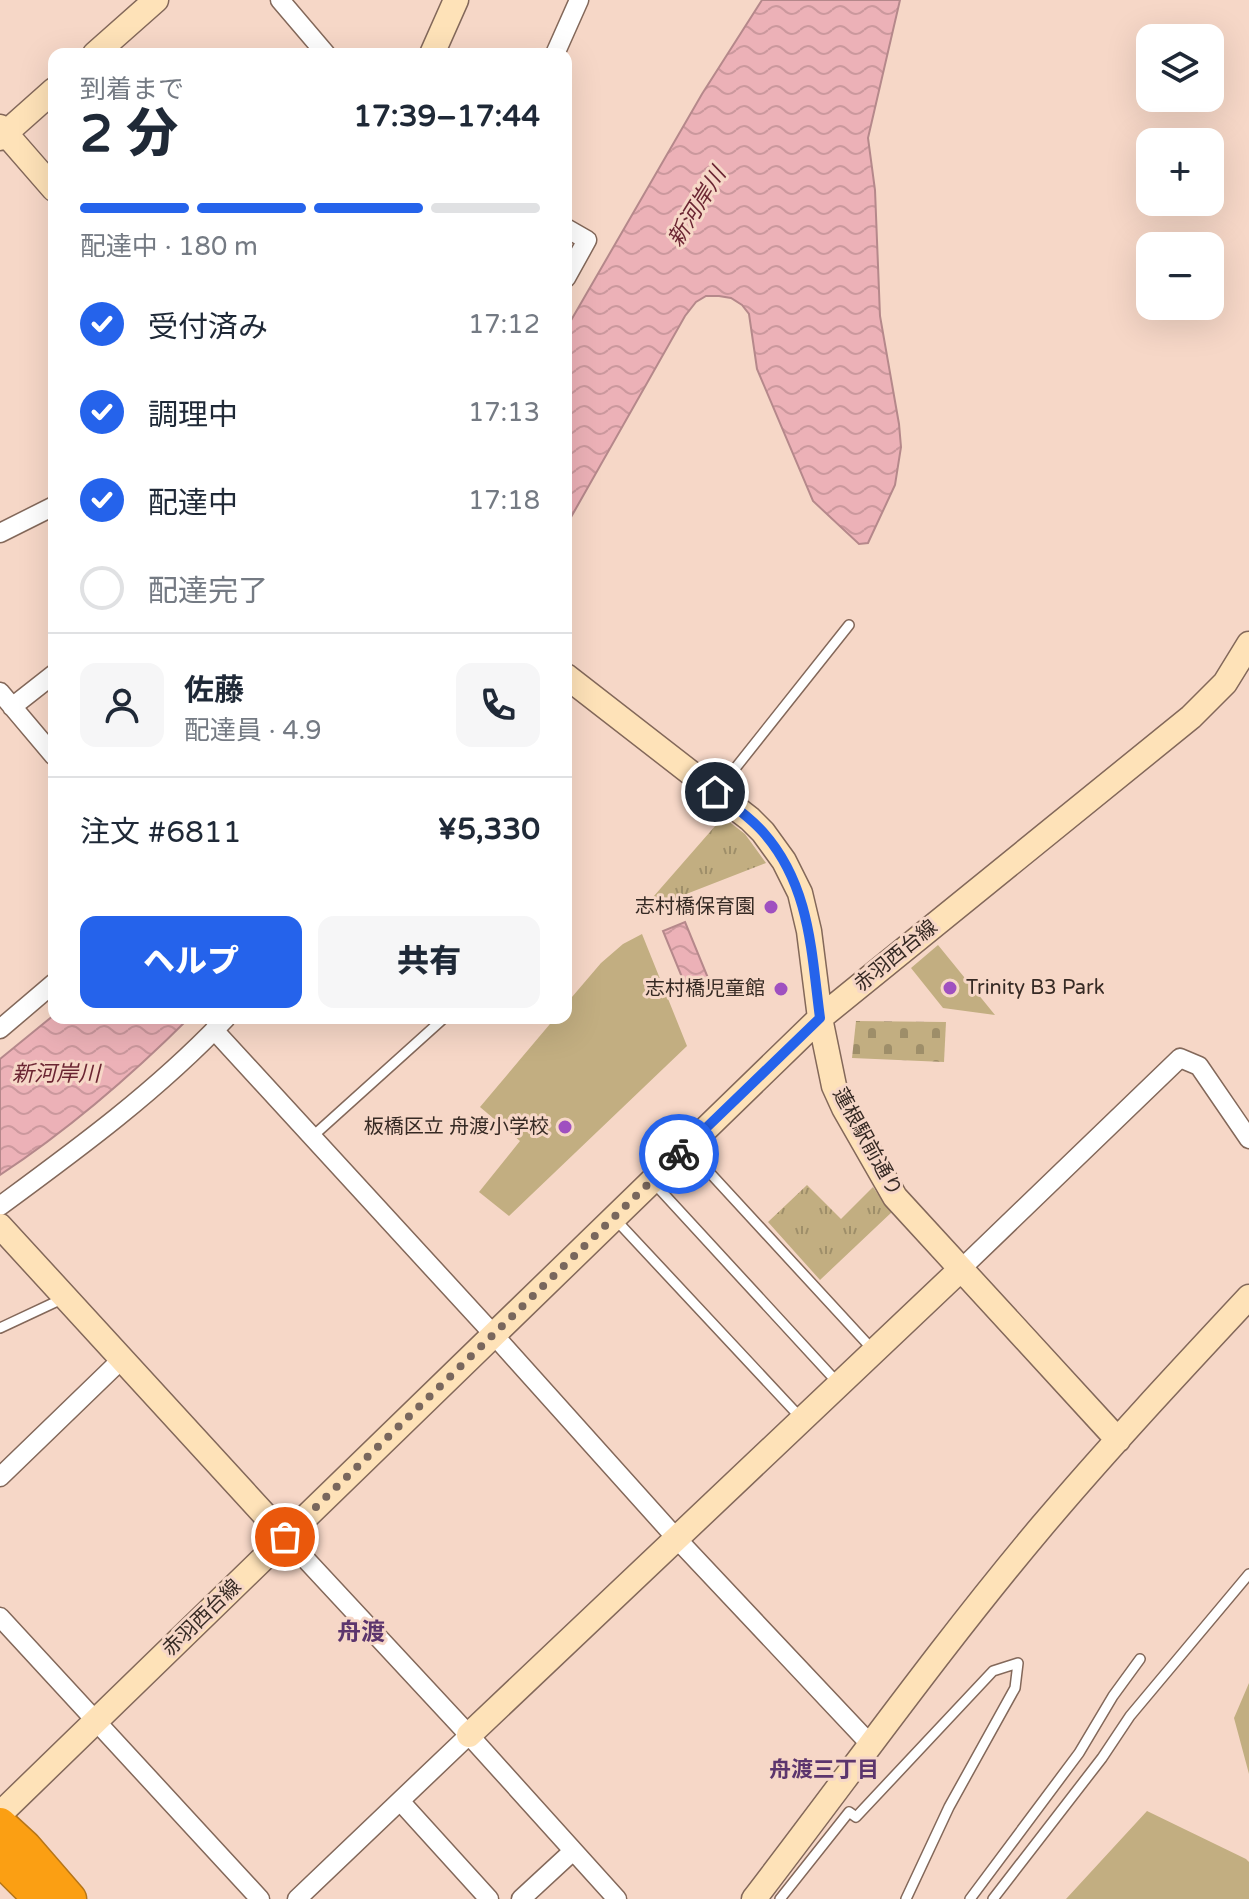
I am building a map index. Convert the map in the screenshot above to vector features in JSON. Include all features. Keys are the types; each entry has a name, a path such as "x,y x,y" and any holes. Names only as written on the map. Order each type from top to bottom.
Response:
{"highway":[{"path":"0,1824 36,1897"},
{"path":"12,1853 70,1899"},
{"path":"12,1853 87,1892 93,1899"}],"street":[{"path":"102,48 156,0"},
{"path":"280,0 321,48"},
{"path":"435,48 456,0"},
{"path":"558,48 579,0"},
{"path":"48,95 2,133 48,183"},
{"path":"572,231 587,240 572,267"},
{"path":"0,533 48,509"},
{"name":"赤羽西台線","path":"0,1814 820,1018 1191,717 1225,683 1249,644"},
{"path":"48,677 6,700 48,749"},
{"name":"蓮根駅前通り","path":"572,681 750,819 784,861 800,893 807,921 820,1018 834,1086 895,1197 1118,1440"},
{"path":"0,1029 48,988"},
{"path":"0,1206 139,1101 220,1024 313,1136 677,1539 871,1745"},
{"path":"297,1899 1180,1058 1199,1066 1249,1139"},
{"path":"0,1226 617,1899"},
{"path":"754,1899 920,1677 1042,1526 1249,1297"},
{"path":"0,1477 121,1360"},
{"path":"0,1617 260,1899"},
{"path":"400,1801 489,1899"},
{"path":"521,1899 573,1851"}],"lane":[{"path":"715,792 849,625"},
{"path":"313,1136 437,1024"},
{"path":"686,1147 874,1351"},
{"path":"652,1180 840,1384"},
{"path":"614,1217 802,1420"},
{"path":"0,1328 65,1297"},
{"path":"993,1899 1102,1758 1130,1716 1249,1574"},
{"path":"970,1899 1079,1753 1113,1696 1140,1659"},
{"path":"780,1899 849,1812 856,1817 993,1671 1018,1663 1015,1688 949,1807 906,1899"}],"green space":[{"path":"723,817 745,834 766,863 640,912"},
{"path":"642,934 687,1046 509,1216 479,1192 520,1141 480,1107 550,1024 572,1024 572,997 601,963 623,944"},
{"name":"Trinity B3 Park","path":"938,945 995,1015 943,1008 911,968"},
{"path":"856,1021 946,1022 944,1062 852,1058"},
{"path":"807,1185 841,1219 873,1187 893,1211 820,1280 768,1222"},
{"path":"1249,1683 1249,1774 1234,1718"},
{"path":"1147,1811 1246,1859 1249,1862 1249,1899 1066,1899"}],"water":[{"path":"762,0 900,0 868,138 875,190 880,316 901,447 895,485 868,543 859,544 813,501 757,369 749,314 731,298 719,296 706,296 696,302 685,316 572,515 572,319 702,94"},
{"path":"685,922 708,978 686,987 663,931"},
{"name":"新河岸川","path":"48,1020 48,1024 183,1024 98,1101 0,1175 0,1059"}],"way so far":[{"path":"285,1537 679,1154"}],"place":[{"name":"志村橋保育園","path":"771,907"},
{"name":"Trinity B3 Park","path":"950,988"},
{"name":"志村橋児童館","path":"781,989"},
{"name":"板橋区立 舟渡小学校","path":"565,1127"}],"district":[{"name":"舟渡","path":"361,1632"},
{"name":"舟渡三丁目","path":"824,1770"}],"route":[{"path":"679,1154 820,1018 809,931 800,893 784,861 763,832 715,792"}]}
